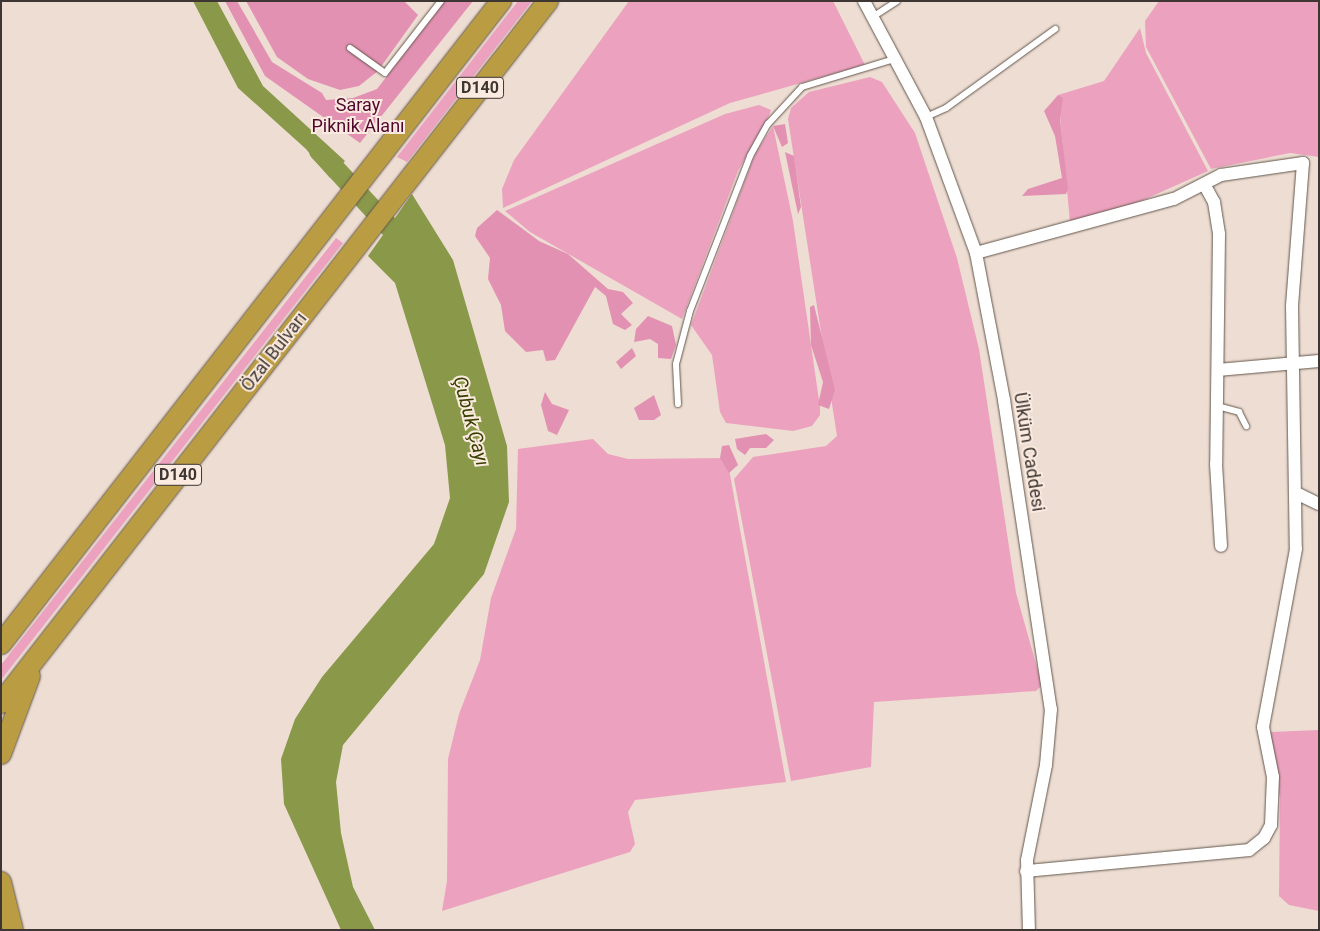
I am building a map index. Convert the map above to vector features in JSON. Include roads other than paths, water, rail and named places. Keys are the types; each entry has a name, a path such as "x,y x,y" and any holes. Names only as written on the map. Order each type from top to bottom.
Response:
{"highway":[{"name":"Özal Bulvarı","path":"1,644 329,225 501,1"},
{"name":"Özal Bulvarı","path":"1,703 548,1"},
{"path":"1,626 31,605"},
{"path":"1,754 36,658"},
{"path":"1,882 12,930"}],"street":[{"name":"Ülküm Caddesi","path":"866,2 871,18 926,116 976,253 1051,709 1026,871 1029,930"},
{"path":"976,253 1174,199 1233,172 1304,163 1293,287 1296,549 1263,727 1273,777 1271,825 1264,838 1249,850 1026,871"},
{"path":"1204,184 1214,202 1219,234 1217,406 1221,546"},
{"path":"1218,370 1319,362"},
{"path":"1296,492 1319,504"}],"lane":[{"path":"350,48 385,73 441,1"},
{"path":"871,18 897,1"},
{"path":"926,116 946,108 1055,29"},
{"path":"678,404 676,364 690,311 750,156 768,124 802,87 894,59"},
{"path":"1217,406 1239,412 1246,426"}],"water":[{"path":"193,1 217,1 263,86 345,161 330,178 306,149 238,88"},
{"path":"412,194 453,260 507,446 509,502 484,574 343,745 336,782 341,833 353,887 375,930 341,930 284,804 281,759 295,719 322,677 434,544 450,498 445,445 395,283 368,256"}],"waterway":[{"name":"Çubuk Çayı","path":"319,151 407,246"}],"park label":[{"name":"Saray Piknik Alanı","path":"358,116"}]}
